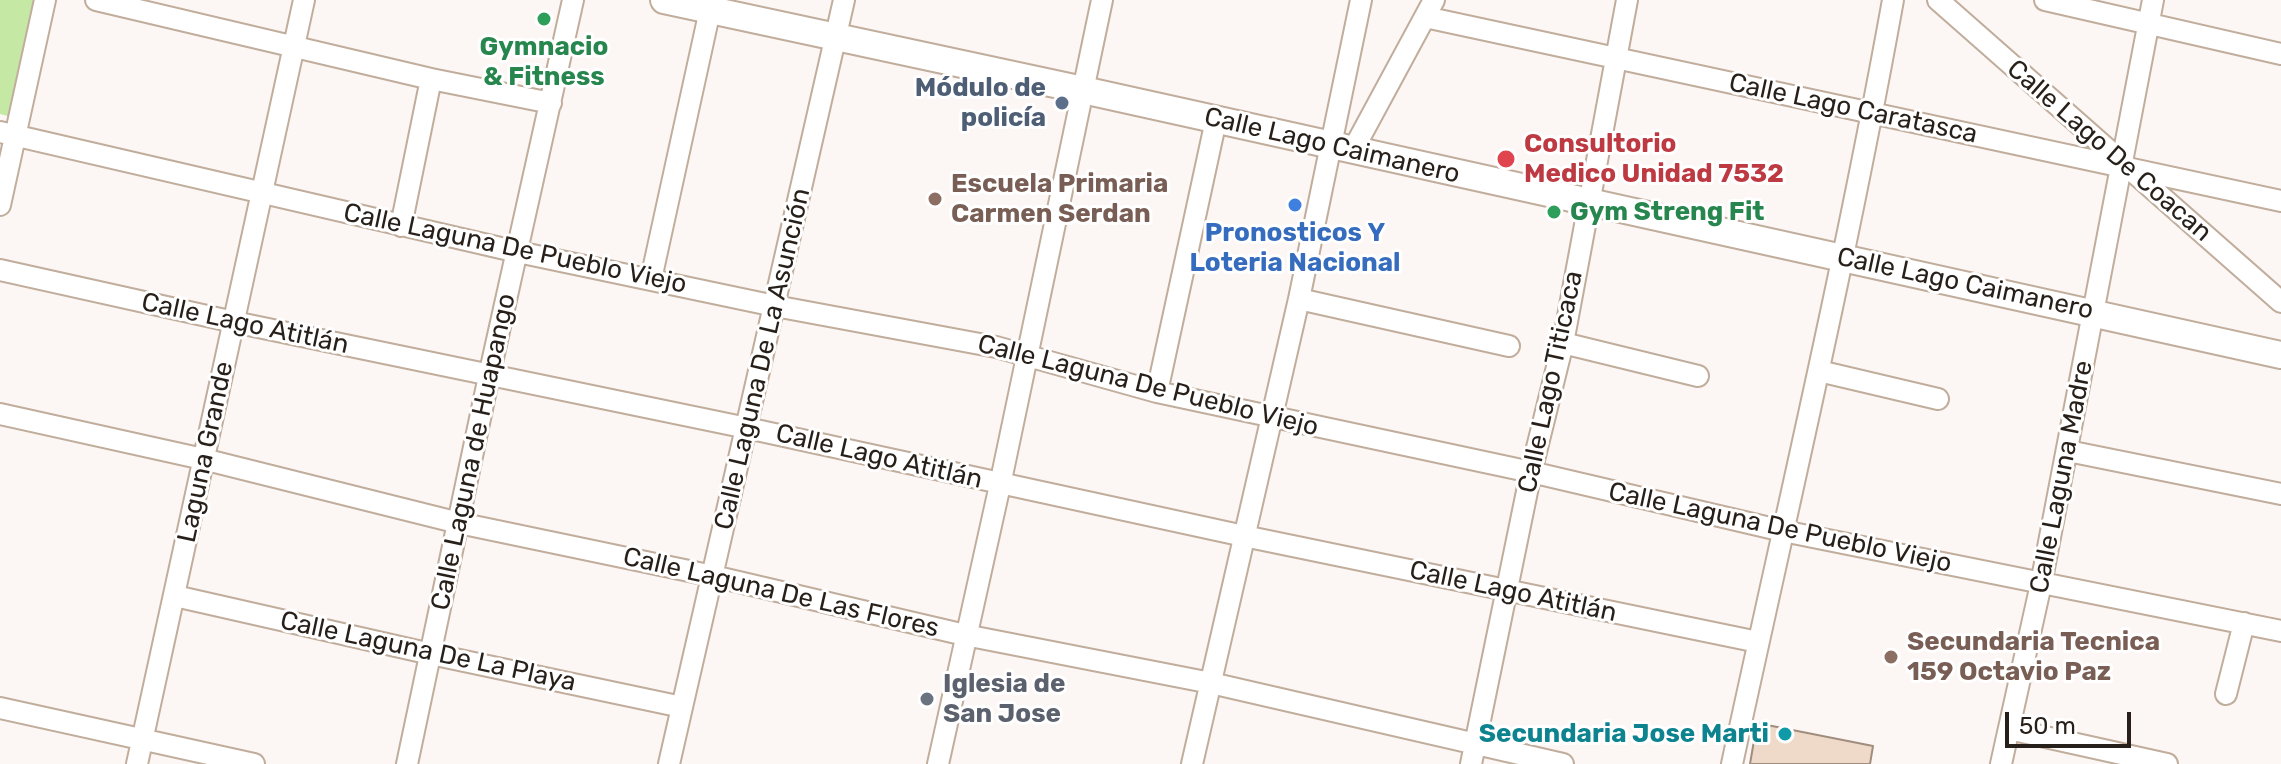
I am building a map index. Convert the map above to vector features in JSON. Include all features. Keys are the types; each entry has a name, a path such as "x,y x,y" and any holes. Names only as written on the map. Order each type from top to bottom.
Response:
{"street":[{"path":"0,205 8,133 45,0"},
{"path":"96,0 431,79 551,103"},
{"name":"Laguna Grande","path":"137,764 304,0"},
{"name":"Calle Laguna de Huapango","path":"407,764 573,0"},
{"name":"Calle Lago Caimanero","path":"664,0 2281,355"},
{"name":"Calle Laguna De La Asunción","path":"669,764 844,0"},
{"path":"938,764 1102,0"},
{"path":"1192,764 1299,299 1342,148 1361,0"},
{"name":"Calle Lago Titicaca","path":"1471,764 1531,472 1563,343 1627,0"},
{"path":"1732,764 1819,371 1873,114 1893,0"},
{"name":"Calle Lago De Coacan","path":"1938,0 2281,302"},
{"path":"2045,0 2281,54"},
{"name":"Calle Laguna Madre","path":"2001,764 2068,451 2153,0"},
{"path":"1342,148 1430,8"},
{"name":"Calle Lago Caratasca","path":"1430,8 1616,58 2281,201"},
{"path":"651,279 710,10"},
{"path":"401,226 431,79"},
{"path":"1157,392 1216,120"},
{"name":"Calle Laguna De Pueblo Viejo","path":"8,133 518,252 775,306 996,347 1157,392 1531,472 1783,531 2281,631"},
{"name":"Calle Lago Atitlán","path":"0,270 489,376 747,428 1000,485 1758,642"},
{"path":"1299,299 1509,346"},
{"path":"1563,343 1698,376"},
{"path":"1819,371 1938,399"},
{"name":"Calle Laguna De Las Flores","path":"0,414 203,459 459,523 713,576 965,635 1211,683 1563,764"},
{"path":"2068,451 2281,494"},
{"name":"Calle Laguna De La Playa","path":"175,596 682,707"},
{"path":"2226,694 2244,623"},
{"path":"0,708 254,764"},
{"path":"2009,729 2167,764"}],"green space":[{"path":"0,0 39,0 12,117 0,114"}],"building":[{"name":"Secundaria Jose Marti","path":"1757,723 1873,746 1870,764 1750,764"}],"place":[{"name":"Gymnacio & Fitness","path":"544,19"},
{"name":"Módulo de policía","path":"1062,103"},
{"name":"Consultorio Medico Unidad 7532","path":"1506,159"},
{"name":"Escuela Primaria Carmen Serdan","path":"935,199"},
{"name":"Pronosticos Y Loteria Nacional","path":"1295,205"},
{"name":"Gym Streng Fit","path":"1554,212"},
{"name":"Secundaria Tecnica 159 Octavio Paz","path":"1891,657"},
{"name":"Iglesia de San Jose","path":"927,699"},
{"name":"Secundaria Jose Marti","path":"1785,734"}]}
